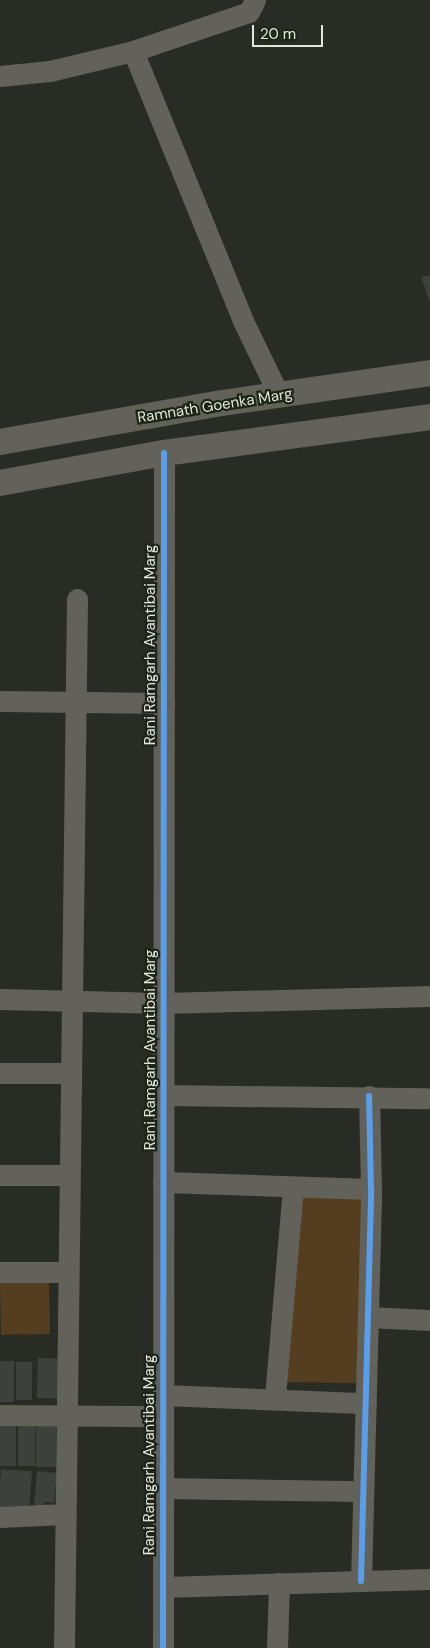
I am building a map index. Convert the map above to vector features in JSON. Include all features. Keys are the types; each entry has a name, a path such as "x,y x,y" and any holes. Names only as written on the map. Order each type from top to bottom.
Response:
{"street":[{"path":"0,76 50,71 133,51 249,12 255,0"},
{"path":"133,51 243,321 279,395"},
{"name":"Ramnath Goenka Marg","path":"0,442 279,395 430,373"},
{"path":"0,483 164,453 430,418"},
{"name":"Rani Ramgarh Avantibai Marg","path":"162,1648 164,453"},
{"path":"64,1648 77,599"},
{"path":"0,701 164,703"},
{"path":"0,999 163,1003 430,996"},
{"path":"0,1073 70,1073"},
{"path":"163,1095 426,1098"},
{"path":"361,1581 371,1189 369,1096"},
{"path":"0,1175 69,1174"},
{"path":"163,1182 371,1189"},
{"path":"275,1397 293,1187"},
{"path":"0,1272 68,1272"},
{"path":"368,1317 430,1320"},
{"path":"0,1415 67,1416 275,1397 366,1403"},
{"path":"163,1488 362,1491"},
{"path":"0,1517 65,1514"},
{"path":"163,1587 430,1579"},
{"path":"278,1648 279,1583"}],"shaded area":[{"path":"286,1178 365,1179 361,1383 282,1382"},
{"path":"49,1281 50,1334 1,1335 0,1282"}],"building":[{"path":"430,275 430,303 421,277"},
{"path":"38,1358 61,1359 60,1399 37,1398"},
{"path":"0,1361 14,1361 14,1402 0,1402"},
{"path":"16,1362 32,1362 32,1400 16,1400"},
{"path":"0,1423 16,1423 16,1466 0,1466"},
{"path":"18,1424 35,1424 35,1466 18,1466"},
{"path":"36,1426 56,1426 56,1467 36,1467"},
{"path":"1,1469 32,1471 29,1509 0,1507"},
{"path":"37,1471 57,1473 54,1503 44,1502 44,1509 34,1507"}],"cycle path":[{"path":"163,1648 164,453"},
{"path":"361,1581 371,1189 369,1096"}]}
